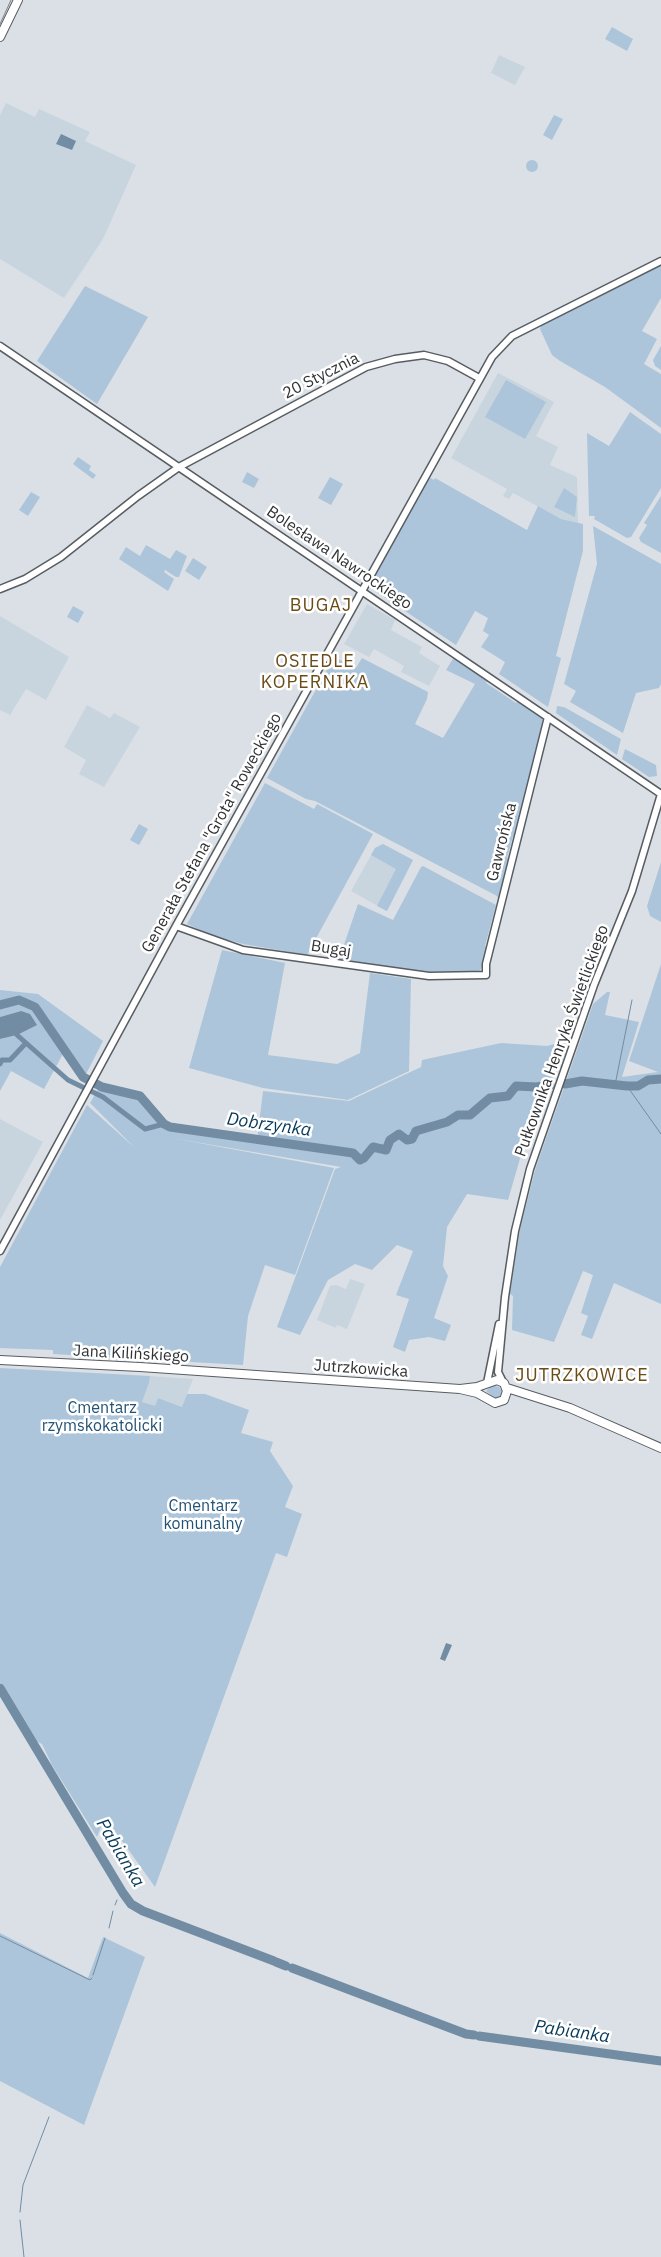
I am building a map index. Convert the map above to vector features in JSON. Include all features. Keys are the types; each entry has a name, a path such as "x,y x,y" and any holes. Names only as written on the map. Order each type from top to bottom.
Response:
{"main road":[{"path":"0,36 18,0"},
{"name":"Jana Kilińskiego","path":"0,1360 261,1376"},
{"name":"Jutrzkowicka","path":"261,1376 460,1389 486,1397"},
{"path":"529,1396 506,1398 501,1402 495,1403 486,1397 484,1390 487,1383 497,1380 529,1396 570,1408 661,1448"},
{"name":"Jutrzkowicka","path":"460,1389 487,1383"},
{"path":"505,1385 506,1398"}],"street":[{"path":"479,378 498,349 512,336 661,261"},
{"name":"Bolesława Nawrockiego","path":"0,346 661,794"},
{"name":"20 Stycznia","path":"0,589 25,579 61,558 138,496 179,467 341,380 377,364 411,356 435,356 479,378"},
{"name":"Generała Stefana \"Grota\" Roweckiego","path":"0,1251 176,926 479,378"},
{"name":"Gawrońska","path":"486,975 486,964 548,716"},
{"name":"Pułkownika Henryka Świetlickiego","path":"487,1383 504,1301 515,1231 530,1169 592,991 632,892 661,794"},
{"name":"Bugaj","path":"176,926 214,941 257,952 429,976 486,975"},
{"name":"Pułkownika Henryka Świetlickiego","path":"504,1301 498,1372 505,1385"}],"shaded area":[{"path":"499,55 525,67 515,85 491,73"},
{"path":"6,103 35,117 39,109 90,132 85,141 136,165 103,239 64,298 0,259 0,115"},
{"path":"61,134 76,141 72,150 56,144"},
{"path":"498,373 554,402 536,436 558,447 550,465 577,477 578,523 561,519 513,493 509,499 503,496 507,489 451,458"},
{"path":"367,604 395,620 391,630 422,647 419,653 440,666 429,686 401,672 404,666 374,649 369,657 344,644"},
{"path":"0,616 69,657 46,700 26,689 10,715 0,710"},
{"path":"87,705 110,718 114,713 140,727 104,787 79,774 86,760 64,747"},
{"path":"383,844 413,860 387,911 351,891 375,848"},
{"path":"21,1011 30,1014 37,1025 17,1035 0,1039 0,1017"},
{"path":"0,1119 43,1142 0,1220"},
{"path":"350,1279 365,1284 347,1329 337,1325 336,1328 317,1320 330,1286 336,1285 346,1289"},
{"path":"150,1376 193,1379 182,1407 158,1398 155,1407 142,1402"},
{"path":"446,1643 452,1645 445,1661 440,1659"}],"green space":[{"path":"612,27 633,39 627,51 605,39"},
{"path":"554,115 563,119 552,140 543,135"},
{"path":"532,160 538,166 532,172 526,166"},
{"path":"661,263 661,298 642,331 657,339 644,364 661,374 661,428 605,387 552,355 540,329 542,324"},
{"path":"85,286 148,317 97,404 37,361"},
{"path":"661,346 661,370 655,366 653,360"},
{"path":"506,380 546,402 525,439 485,417"},
{"path":"630,412 661,434 661,488 631,537 627,538 594,519 595,516 589,516 587,433 609,446"},
{"path":"78,457 91,466 89,470 96,475 93,479 73,464"},
{"path":"247,472 259,479 254,488 242,482"},
{"path":"330,477 343,484 331,505 318,498"},
{"path":"429,477 434,480 435,478 527,530 538,506 561,519 583,524 583,551 556,656 561,658 548,707 499,674 505,662 481,647 489,635 483,631 488,618 475,611 456,645 375,591 378,587 371,582"},
{"path":"564,488 577,497 575,517 554,507"},
{"path":"31,492 40,497 28,516 19,510"},
{"path":"661,496 661,553 641,542 639,538 647,525 644,523"},
{"path":"593,526 661,564 661,684 659,688 636,693 623,733 570,702 576,691 564,684 597,564"},
{"path":"146,545 170,559 176,550 187,556 179,577 165,570 164,572 174,579 168,591 119,559 126,547 140,556"},
{"path":"193,558 207,567 199,580 185,571"},
{"path":"73,606 84,612 78,623 67,617"},
{"path":"334,657 356,668 362,658 428,692 427,699 415,724 443,738 475,684 446,670 454,657 488,680 486,683 516,703 519,700 542,718 543,722 516,837 513,836 507,858 510,859 499,902 497,896 267,778"},
{"path":"557,706 564,707 621,739 617,755 556,713"},
{"path":"625,749 656,765 657,776 649,777 622,759"},
{"path":"265,783 314,809 317,804 373,834 307,955 243,944 213,936 187,924"},
{"path":"139,824 148,829 139,845 130,840"},
{"path":"383,844 413,860 387,911 377,906 396,869 371,855 375,848"},
{"path":"661,862 661,922 650,916 647,906"},
{"path":"423,866 496,905 485,946 488,947 481,969 477,973 430,973 339,959 358,904 393,920"},
{"path":"222,950 285,963 268,1055 337,1064 360,1053 370,973 411,979 409,1071 348,1100 263,1088 189,1068"},
{"path":"661,964 661,1304 614,1283 592,1339 581,1335 588,1316 581,1313 593,1275 583,1271 554,1342 512,1330 513,1296 510,1294 520,1229 535,1170 593,1004 607,992 610,992 605,1015 639,1022 622,1077 658,1072 629,1061"},
{"path":"0,990 38,994 103,1041 85,1076 54,1034 65,1050 44,1089 11,1071 0,1091 0,1039 17,1035 21,1011 0,1017"},
{"path":"561,1042 552,1068 553,1078 548,1093 540,1098 508,1200 467,1194 447,1227 443,1266 448,1276 434,1318 451,1325 445,1341 429,1337 409,1340 405,1352 393,1347 409,1299 396,1295 413,1251 397,1245 372,1270 355,1264 328,1280 300,1335 277,1327 335,1169 341,1167 172,1138 334,1168 295,1275 265,1265 248,1316 243,1365 53,1354 53,1350 0,1348 0,1267 87,1105 135,1148 90,1103 98,1089 139,1099 167,1130 257,1141 263,1091 349,1101 421,1067 422,1060 501,1043 547,1046"},
{"name":"Cmentarz komunalny","path":"0,1368 150,1376 142,1402 155,1406 158,1398 182,1407 187,1394 205,1394 249,1410 241,1433 273,1442 270,1451 293,1486 285,1507 302,1514 287,1557 276,1553 155,1887 105,1817 97,1837 52,1765 42,1744 36,1741 0,1682"},
{"path":"492,1385 499,1387 504,1393 503,1397 495,1399 486,1391"},
{"path":"0,1933 88,1978 103,1937 145,1957 84,2125 0,2081"}],"waterway":[{"name":"Dobrzynka","path":"0,1005 19,1000 35,1007 83,1077 102,1087 140,1096 164,1124 170,1127 353,1153 360,1160 373,1147 386,1150 390,1140 399,1134 407,1140 412,1139 416,1131 447,1122 458,1115 470,1115 490,1098 508,1096 516,1086 536,1087 550,1085"},
{"path":"615,1085 632,1000"},
{"path":"17,1035 68,1080 103,1097 145,1129 164,1124"},
{"path":"0,1064 2,1060 10,1060 26,1043"},
{"name":"Dobrzynka","path":"565,1084 582,1081 638,1086 648,1080 661,1079"},
{"path":"627,1086 661,1134"},
{"name":"Pabianka","path":"0,1688 131,1904 143,1911 274,1961"},
{"path":"115,1905 117,1900"},
{"path":"109,1928 113,1911"},
{"path":"0,1936 90,1980 92,1978"},
{"path":"93,1975 105,1938"},
{"name":"Pabianka","path":"276,1962 286,1966"},
{"name":"Pabianka","path":"292,1968 466,2034 474,2035"},
{"name":"Pabianka","path":"479,2036 661,2061"},
{"path":"20,2212 23,2185 49,2117"},
{"path":"20,2220 24,2257"}],"tram line":[{"path":"0,24 11,0"}],"district":[{"name":"BUGAJ","path":"321,606"},
{"name":"OSIEDLE KOPERNIKA","path":"315,672"},
{"name":"JUTRZKOWICE","path":"582,1376"}],"park label":[{"name":"Cmentarz rzymskokatolicki","path":"102,1417"}]}
